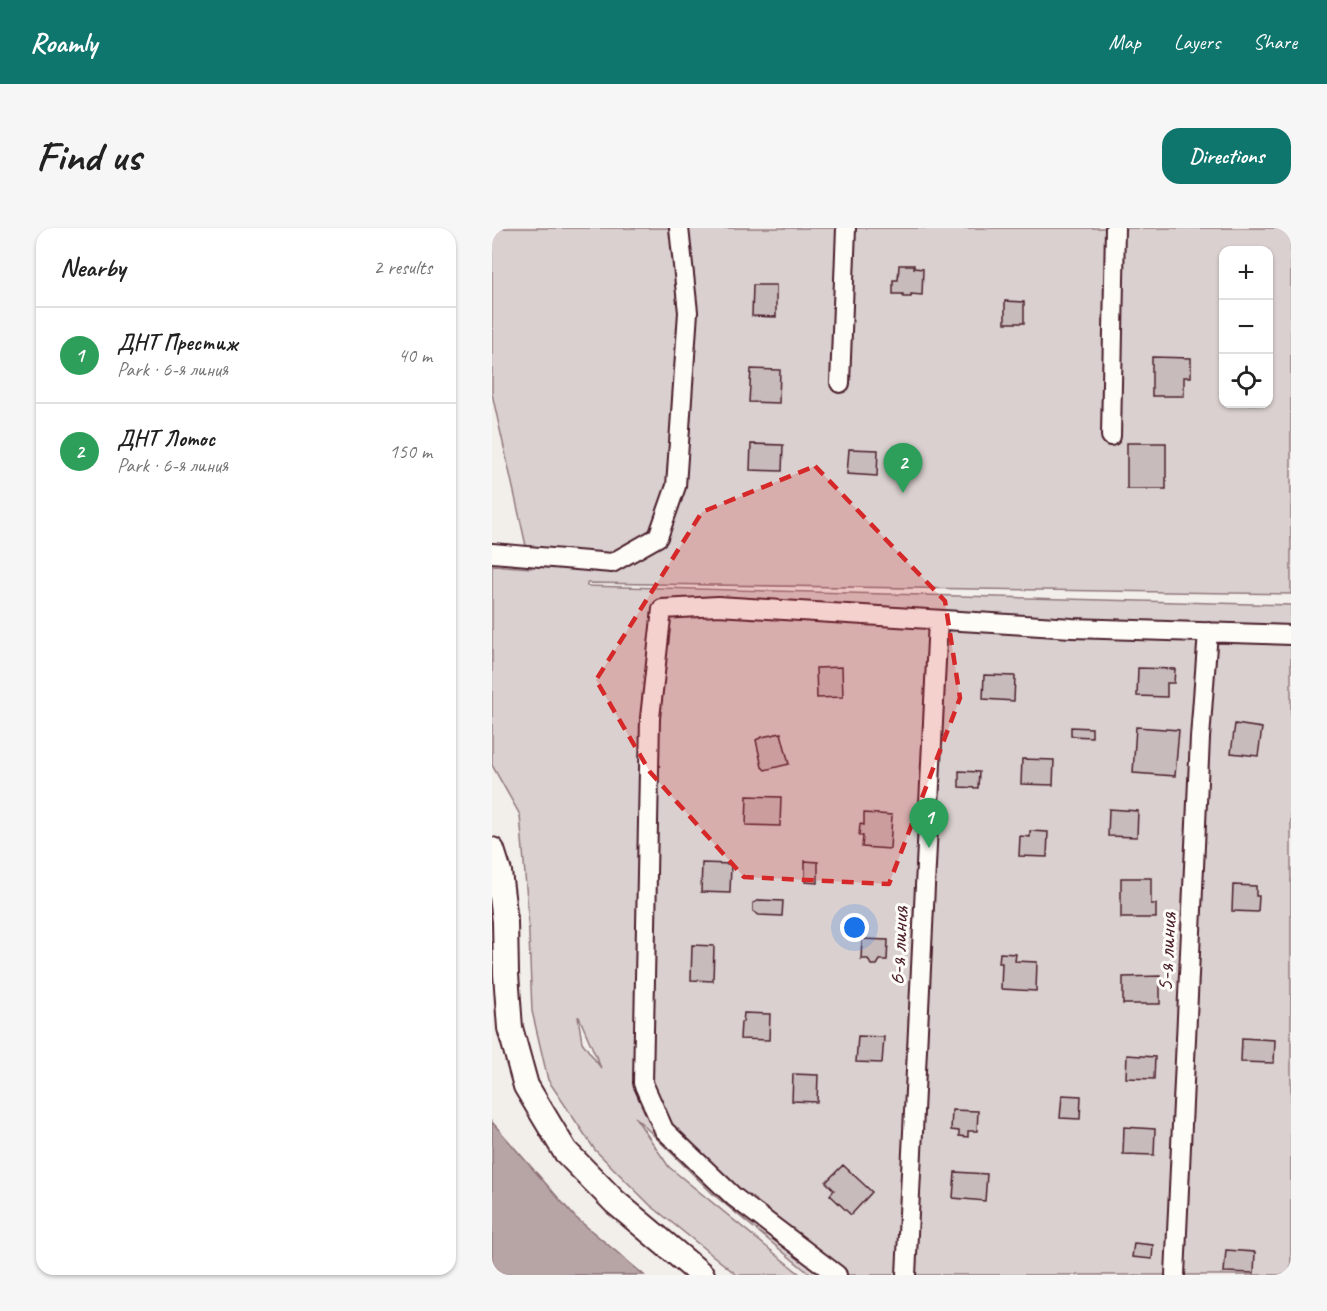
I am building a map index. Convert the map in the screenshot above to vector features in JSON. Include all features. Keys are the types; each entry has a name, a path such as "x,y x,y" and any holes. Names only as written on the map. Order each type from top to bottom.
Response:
{"street":[{"path":"492,553 612,563 658,537 676,486 677,475 688,312 679,228"},
{"path":"840,383 846,228"},
{"path":"1111,435 1115,228"},
{"path":"837,1275 734,1197 664,1131 643,1083 650,718 663,609 718,606 1072,628 1291,635"},
{"name":"6-я линия","path":"906,1275 938,620"},
{"name":"5-я линия","path":"1175,1275 1200,738 1208,632"},
{"path":"492,850 499,872 505,921 510,1028 526,1086 565,1150 615,1202 702,1275"}],"highlighted area":[{"path":"815,466 945,601 960,698 889,884 744,877 650,772 596,680 702,512"}],"shaded area":[{"path":"492,228 1291,228 1291,594 587,583 587,586 1291,605 1291,1275 811,1275 714,1195 635,1117 669,1167 801,1275 737,1275 650,1205 595,1150 548,1080 532,1011 528,911 520,815 492,765 492,565 531,568 492,394","holes":["579,1017 601,1068 582,1042"]},
{"path":"492,1122 575,1217 644,1275 492,1275"}],"building":[{"path":"899,265 914,265 914,268 923,269 922,295 911,294 911,297 903,297 903,294 893,294 893,280 898,280"},
{"path":"753,285 776,285 776,317 752,316"},
{"path":"1005,301 1024,302 1024,323 1005,323"},
{"path":"1152,357 1191,358 1191,377 1184,377 1184,396 1152,396"},
{"path":"751,369 780,370 779,403 749,402"},
{"path":"1127,443 1166,443 1166,489 1127,489"},
{"path":"751,444 783,445 782,471 750,470"},
{"path":"849,449 878,450 877,476 847,474"},
{"path":"842,667 843,697 817,698 816,668"},
{"path":"1138,668 1175,669 1174,683 1167,683 1167,697 1137,696"},
{"path":"984,675 1015,676 1014,701 983,699"},
{"path":"1235,724 1262,728 1258,756 1231,753"},
{"path":"1071,727 1092,728 1092,737 1071,736"},
{"path":"1136,727 1179,730 1175,776 1133,773"},
{"path":"781,733 789,764 765,770 762,767 756,740"},
{"path":"1022,759 1054,760 1053,785 1021,784"},
{"path":"959,771 979,772 978,788 959,787"},
{"path":"747,796 781,797 780,826 746,825"},
{"path":"1109,809 1138,811 1137,837 1108,836"},
{"path":"864,813 892,815 890,849 862,847 863,836 859,836 860,824 864,825"},
{"path":"1030,831 1048,832 1047,857 1019,856 1020,836 1030,837"},
{"path":"805,861 818,862 818,883 805,882"},
{"path":"702,863 731,864 730,893 701,892"},
{"path":"1121,878 1151,878 1151,904 1156,904 1156,918 1121,918"},
{"path":"1233,885 1256,886 1256,896 1259,896 1258,912 1232,911"},
{"path":"760,900 783,901 782,916 759,915 753,911 753,903"},
{"path":"862,939 888,940 887,960 880,960 877,965 871,965 868,959 861,959"},
{"path":"692,945 714,946 713,981 691,980"},
{"path":"1000,953 1016,954 1015,961 1037,962 1036,991 1001,989"},
{"path":"1160,976 1160,1004 1123,1004 1123,977"},
{"path":"744,1013 770,1014 769,1040 740,1039"},
{"path":"858,1036 884,1037 882,1063 856,1062"},
{"path":"1242,1038 1275,1040 1274,1063 1241,1062"},
{"path":"1127,1055 1155,1057 1154,1079 1126,1078"},
{"path":"793,1074 818,1075 817,1102 792,1101"},
{"path":"1062,1095 1081,1096 1080,1119 1060,1118"},
{"path":"952,1110 978,1111 977,1131 968,1131 968,1137 959,1136 959,1131 951,1130"},
{"path":"1124,1127 1155,1129 1154,1155 1123,1154"},
{"path":"843,1165 872,1192 851,1215 830,1195 834,1190 826,1182"},
{"path":"955,1172 987,1174 985,1201 953,1198"},
{"path":"1134,1243 1153,1245 1152,1259 1132,1257"},
{"path":"1226,1250 1255,1252 1254,1273 1224,1272"}],"place":[{"name":"ДНТ Лотос","path":"903,493"},
{"name":"ДНТ Престиж","path":"929,848"}]}
